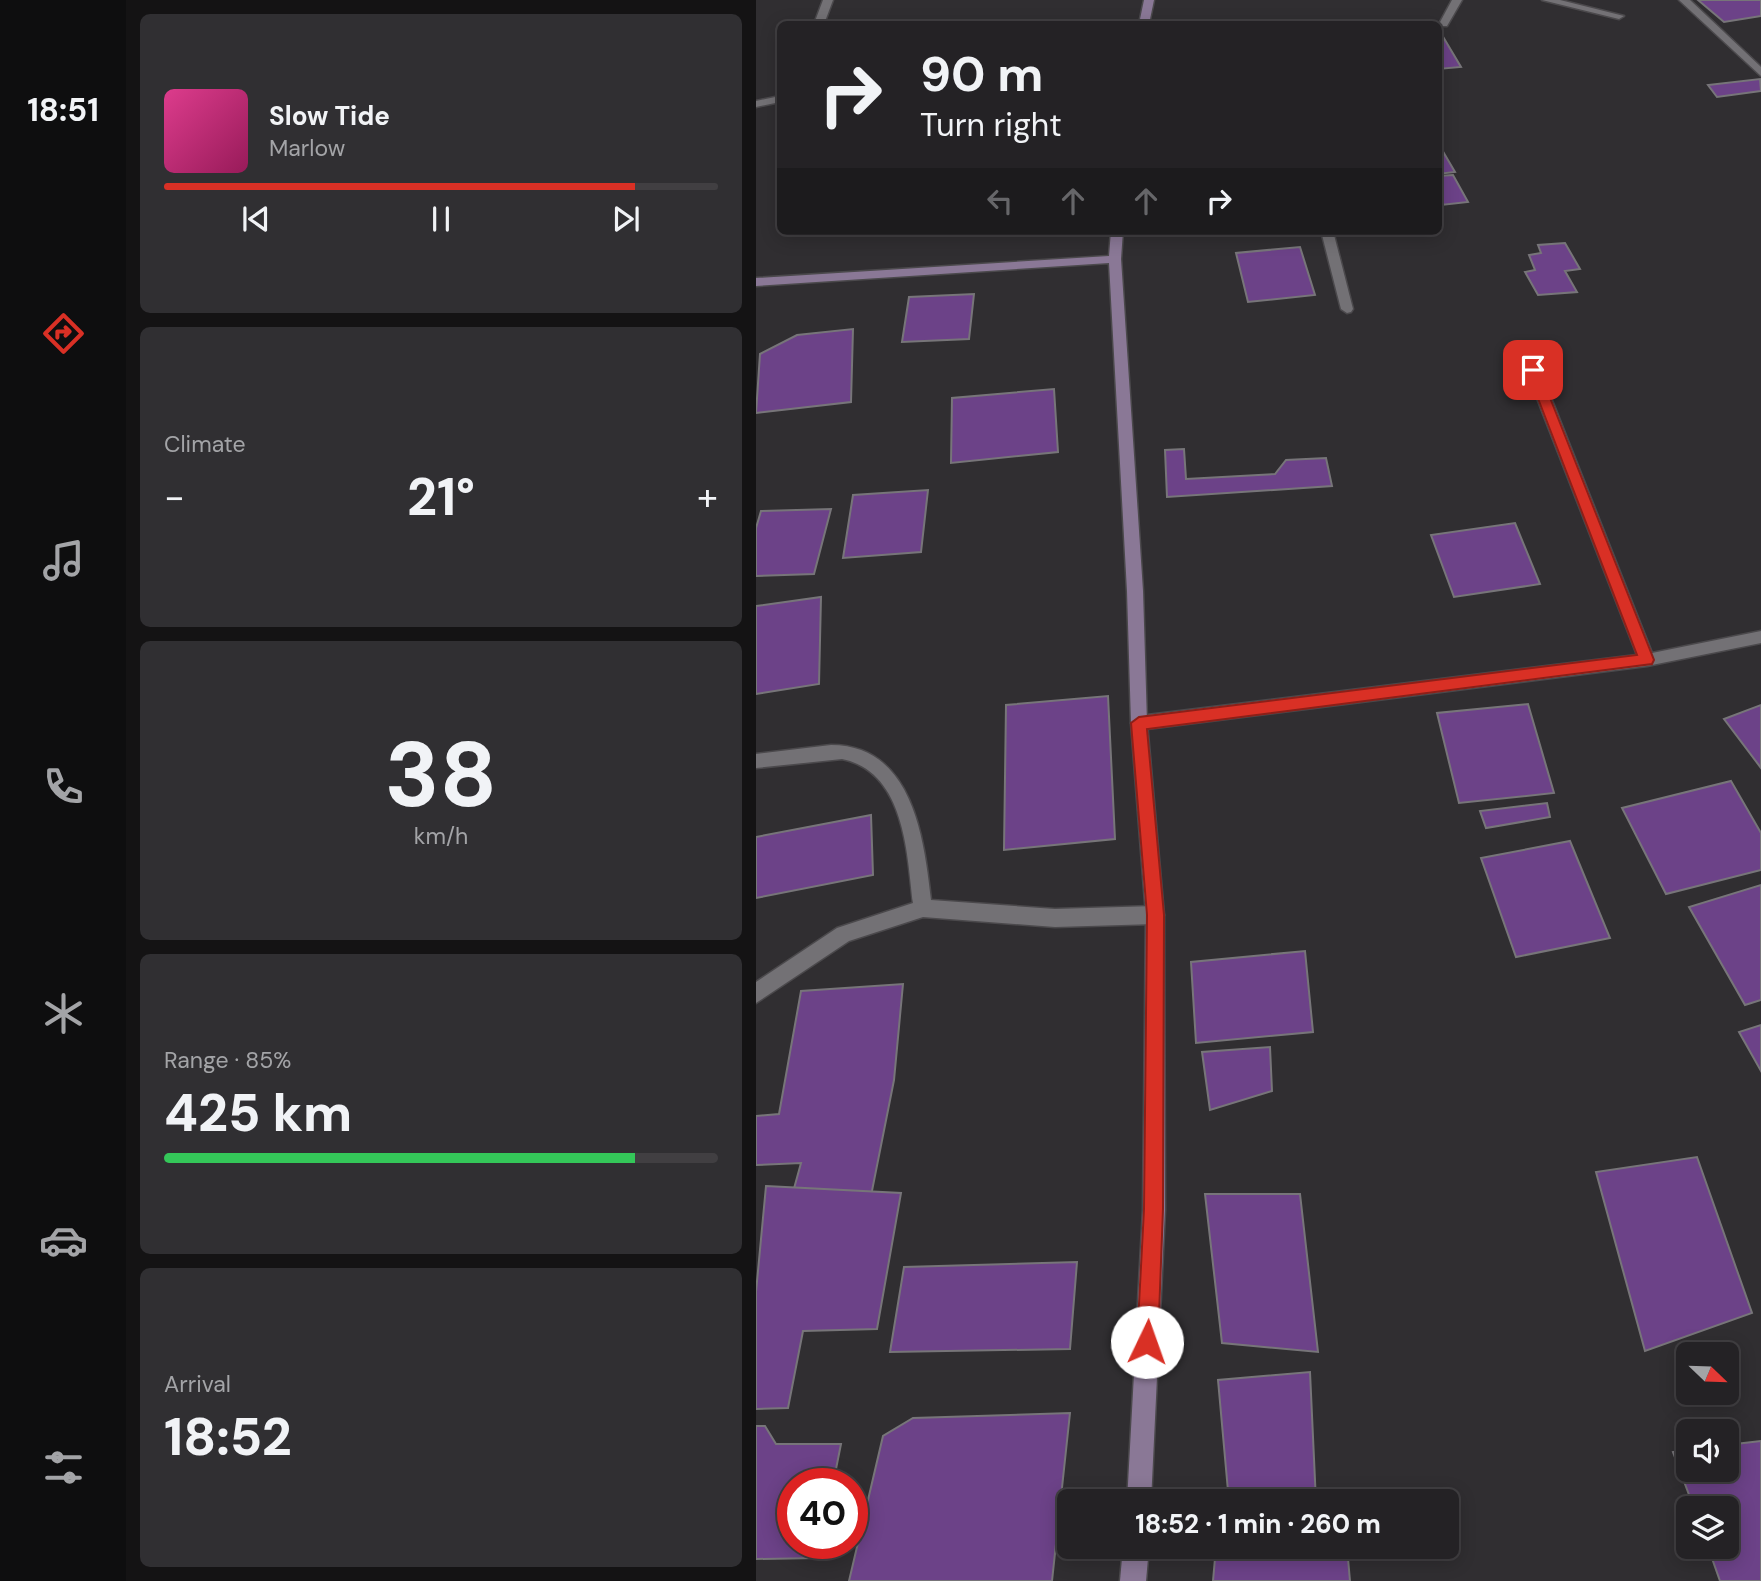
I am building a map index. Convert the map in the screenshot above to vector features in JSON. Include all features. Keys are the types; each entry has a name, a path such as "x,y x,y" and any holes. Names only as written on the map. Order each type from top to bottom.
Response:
{"street":[{"path":"820,21 828,0"},
{"path":"1145,21 1149,0"},
{"path":"1444,24 1457,0"},
{"path":"1546,0 1619,16"},
{"path":"1684,0 1761,74"},
{"path":"756,104 777,100"},
{"path":"1117,235 1115,259 1135,591 1139,723 1155,915 1154,1209 1140,1489"},
{"path":"1328,235 1347,309"},
{"path":"756,282 1115,259"},
{"path":"1533,370 1647,660"},
{"path":"1139,723 1647,660 1761,637"},
{"path":"756,761 845,752 865,759 880,772 904,804 918,861 923,908"},
{"path":"756,994 805,958 844,934 923,908 1055,918 1155,915"},
{"path":"1133,1581 1135,1559"}],"building":[{"path":"1698,0 1761,0 1761,16 1724,22"},
{"path":"1442,35 1461,67 1442,69"},
{"path":"1760,79 1761,91 1717,97 1708,85"},
{"path":"1442,150 1455,172 1442,174"},
{"path":"1453,175 1468,202 1442,205 1442,176"},
{"path":"1565,243 1580,269 1565,271 1577,292 1538,295 1525,272 1535,270 1529,255 1541,253 1538,245"},
{"path":"1300,247 1315,295 1248,302 1236,253"},
{"path":"974,294 969,339 902,342 909,297"},
{"path":"853,329 851,402 756,413 760,354 797,335"},
{"path":"1054,389 1058,452 951,463 952,398"},
{"path":"1184,449 1186,479 1275,474 1286,460 1326,458 1332,486 1167,497 1165,450"},
{"path":"928,490 921,552 843,558 853,495"},
{"path":"831,509 814,574 756,576 756,528 761,511"},
{"path":"1515,523 1540,584 1454,597 1431,535"},
{"path":"821,597 819,684 756,694 756,606"},
{"path":"1108,696 1115,839 1004,850 1006,705"},
{"path":"1528,704 1554,793 1459,803 1437,713"},
{"path":"1761,705 1761,768 1724,719"},
{"path":"1731,781 1761,833 1761,870 1666,894 1622,808"},
{"path":"1547,803 1550,817 1486,828 1480,811"},
{"path":"871,815 873,875 756,898 756,837"},
{"path":"1570,841 1610,938 1516,957 1481,858"},
{"path":"1761,885 1761,1000 1745,1005 1689,907"},
{"path":"1305,951 1313,1032 1196,1043 1191,962"},
{"path":"903,984 894,1080 869,1206 790,1203 801,1163 756,1165 756,1116 779,1114 801,991"},
{"path":"1761,1025 1761,1071 1739,1032"},
{"path":"1270,1047 1272,1091 1210,1110 1202,1052"},
{"path":"1697,1157 1752,1313 1645,1351 1596,1172"},
{"path":"766,1186 901,1193 877,1329 803,1331 788,1408 756,1409 756,1292"},
{"path":"1205,1194 1300,1194 1318,1352 1222,1343"},
{"path":"1077,1262 1070,1349 890,1352 904,1267"},
{"path":"1310,1372 1315,1489 1228,1489 1218,1380"},
{"path":"1070,1413 1062,1489 1057,1489 1057,1534 1052,1581 849,1581 854,1559 868,1559 868,1500 883,1436 913,1418"},
{"path":"756,1426 765,1426 776,1444 841,1444 836,1468 777,1468 777,1559 756,1559"},
{"path":"1761,1441 1761,1581 1720,1581 1712,1559 1739,1559 1739,1496 1690,1496 1684,1482 1739,1482 1739,1444"},
{"path":"1215,1559 1348,1559 1350,1581 1213,1581"}],"route":[{"path":"1147,1342 1154,1209 1155,915 1139,723 1647,660 1533,370"}]}
